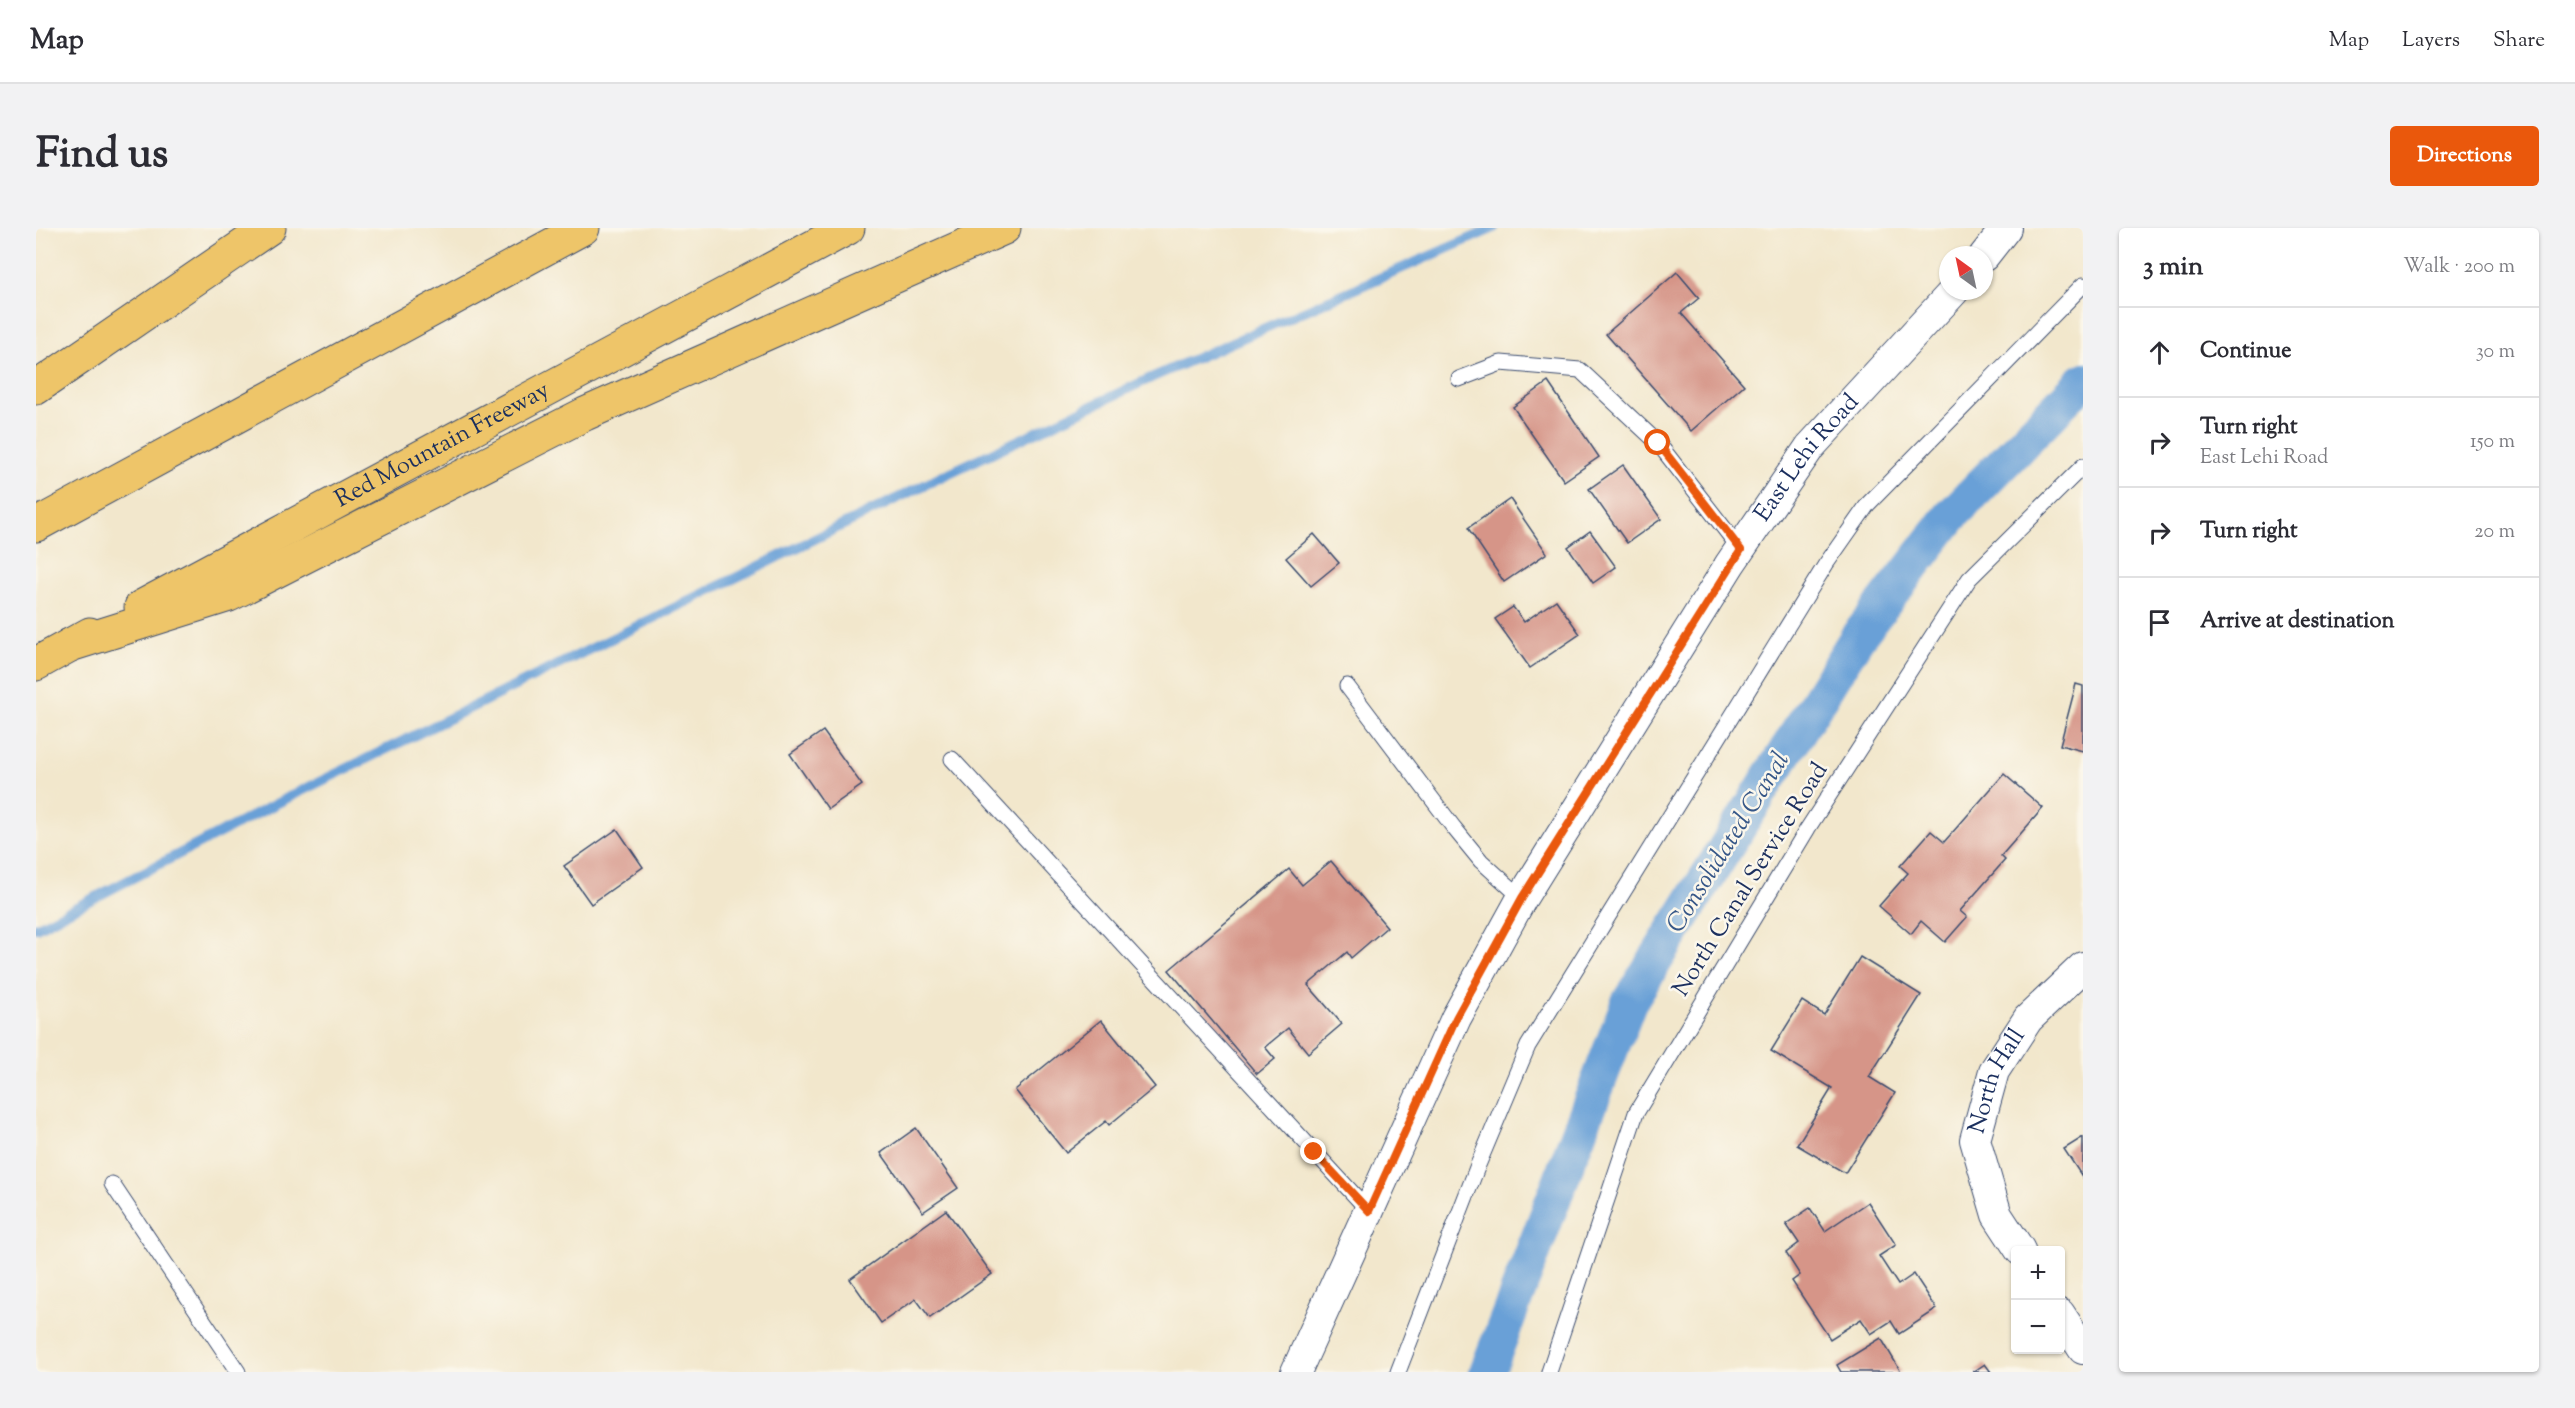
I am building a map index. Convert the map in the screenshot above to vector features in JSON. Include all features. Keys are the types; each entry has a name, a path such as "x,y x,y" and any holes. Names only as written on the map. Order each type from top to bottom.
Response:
{"highway":[{"path":"36,388 269,228"},
{"path":"36,525 582,228"},
{"name":"Red Mountain Freeway","path":"36,664 848,228"},
{"path":"70,645 229,595 585,414 1004,228"}],"street":[{"path":"1992,246 2006,228"},
{"name":"East Lehi Road","path":"1296,1372 1456,1018 1522,898 1741,550 1810,447 1946,300"},
{"name":"North Hall","path":"2017,1246 1997,1215 1975,1140 1994,1071 2028,1018 2083,967"},
{"path":"2065,1320 2083,1349"}],"lane":[{"path":"1398,1372 1478,1165 1528,1046 1826,564 1868,504 2083,285"},
{"path":"1459,379 1501,363 1580,370 1658,443 1741,550"},
{"name":"North Canal Service Road","path":"1549,1372 1636,1113 1808,828 1970,579 2083,465"},
{"path":"1347,686 1474,853 1522,898"},
{"path":"952,759 1369,1211"},
{"path":"112,1185 238,1372"}],"building":[{"path":"1677,272 1699,298 1681,313 1744,385 1691,431 1606,334"},
{"path":"1548,382 1599,457 1564,481 1513,407"},
{"path":"1623,465 1661,519 1627,543 1589,489"},
{"path":"1510,499 1547,553 1504,582 1468,528"},
{"path":"1590,531 1616,567 1593,583 1568,547"},
{"path":"1314,534 1339,563 1311,586 1286,558"},
{"path":"1556,600 1580,634 1530,668 1495,619 1513,607 1524,622"},
{"path":"2076,684 2083,686 2083,751 2060,745"},
{"path":"823,731 862,785 828,809 790,754"},
{"path":"2004,774 2043,808 2001,856 2005,860 1960,911 1967,917 1945,942 1921,921 1911,934 1879,906 1908,873 1900,866 1931,831 1944,842"},
{"path":"617,829 643,867 591,904 564,866"},
{"path":"1331,861 1387,927 1351,958 1347,952 1308,985 1342,1024 1308,1053 1288,1028 1265,1047 1275,1059 1257,1074 1169,970 1289,869 1302,885"},
{"path":"1860,957 1921,995 1869,1077 1895,1093 1845,1173 1797,1145 1832,1088 1771,1051 1802,1001 1824,1015"},
{"path":"1101,1020 1155,1087 1109,1125 1106,1121 1066,1153 1015,1090"},
{"path":"916,1128 958,1188 923,1212 881,1153"},
{"path":"2083,1137 2083,1178 2064,1149"},
{"path":"1868,1202 1896,1245 1879,1256 1898,1285 1914,1274 1937,1309 1899,1334 1891,1321 1871,1334 1861,1319 1830,1339 1792,1281 1800,1275 1786,1253 1799,1243 1786,1224 1810,1208 1825,1231"},
{"path":"946,1210 992,1274 930,1318 916,1299 881,1323 850,1279"},
{"path":"1881,1338 1901,1372 1841,1372 1837,1365"},
{"path":"1985,1364 1991,1372 1973,1372"}],"waterway":[{"path":"36,928 295,794 951,472 1153,377 1494,228"},
{"name":"Consolidated Canal","path":"1487,1372 1629,1002 1857,638 1951,516 2083,381"}],"route":[{"path":"1314,1152 1369,1211 1456,1018 1522,898 1640,707 1741,550 1658,443"}]}
